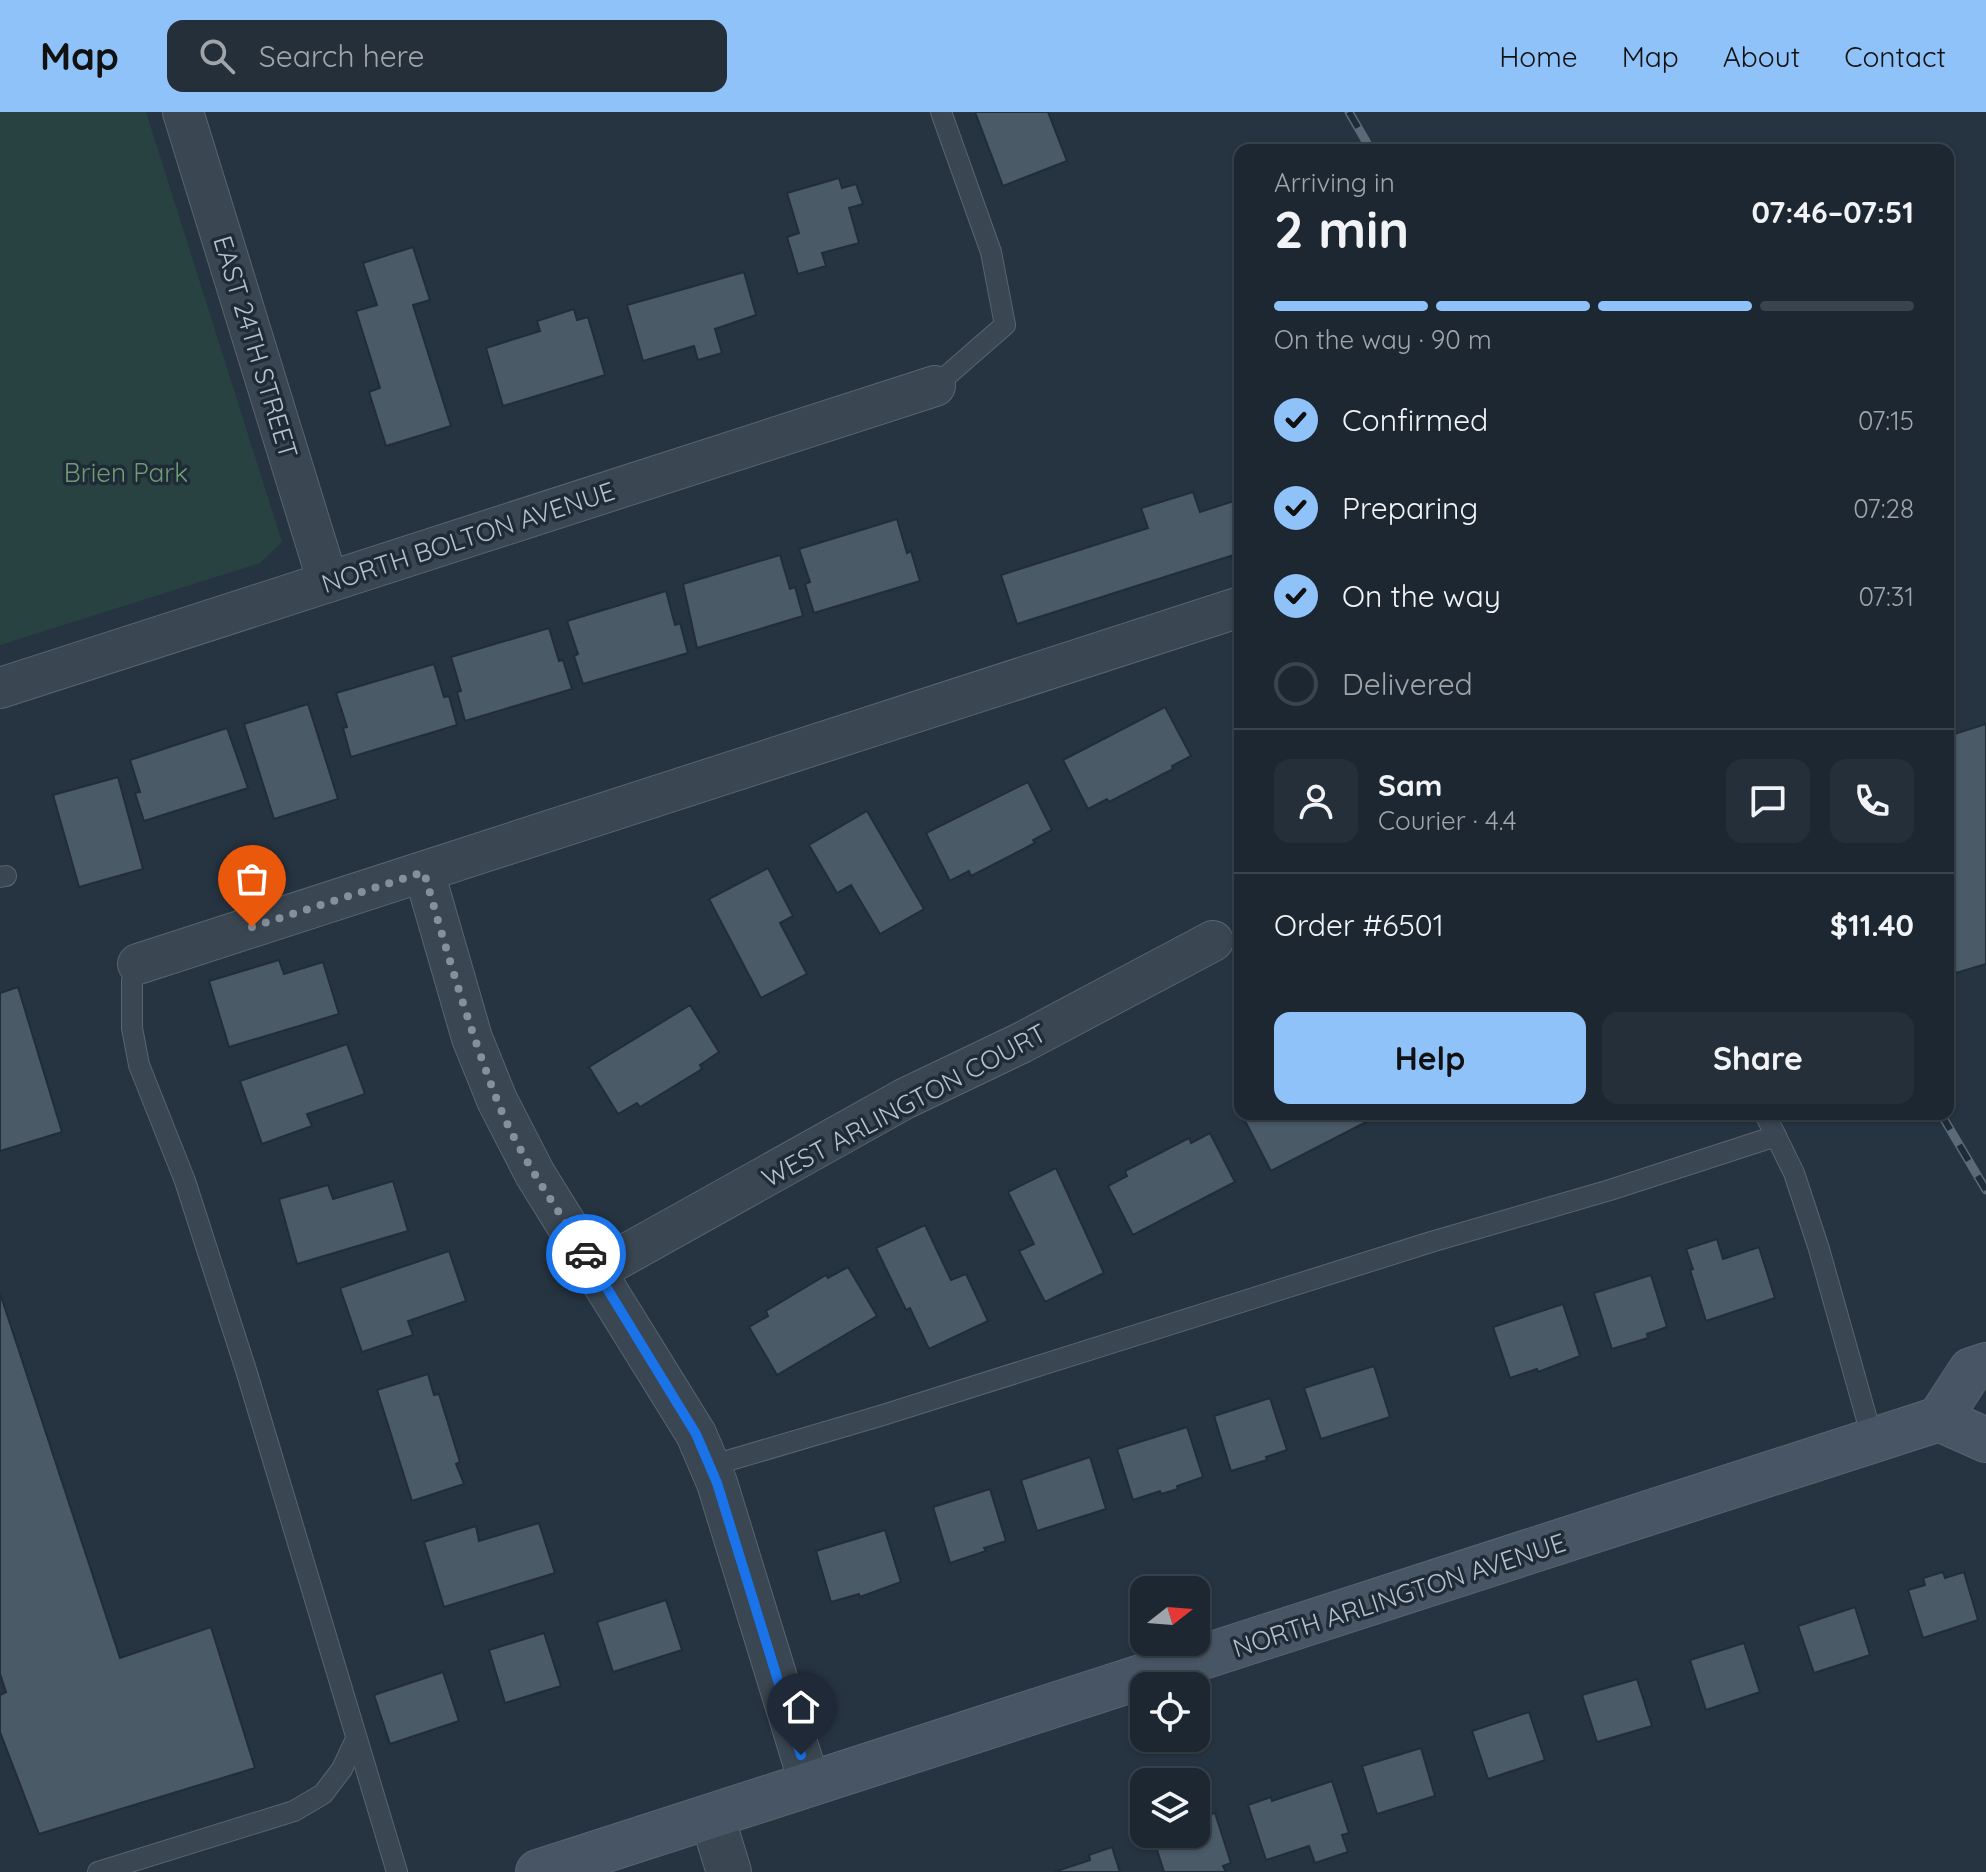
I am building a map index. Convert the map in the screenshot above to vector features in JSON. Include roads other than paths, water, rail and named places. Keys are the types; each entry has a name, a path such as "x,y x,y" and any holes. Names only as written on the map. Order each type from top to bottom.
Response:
{"main road":[{"path":"1986,1365 1971,1370 1939,1419 1986,1440"},
{"name":"NORTH ARLINGTON AVENUE","path":"538,1872 1939,1419"}],"street":[{"name":"EAST 24TH STREET","path":"183,112 328,582"},
{"name":"NORTH BOLTON AVENUE","path":"0,688 935,386"},
{"path":"138,964 1234,609"},
{"path":"424,872 472,1038 497,1100 535,1174 696,1434 710,1466 810,1785"},
{"name":"WEST ARLINGTON COURT","path":"596,1271 904,1099 1021,1043 1213,941"},
{"path":"712,1817 729,1872"}],"lane":[{"path":"935,386 1005,325 991,252 941,112"},
{"path":"138,964 132,981 132,1028 139,1065 194,1210 246,1370 397,1872"},
{"path":"1768,1120 1794,1173 1819,1249 1873,1441"},
{"path":"710,1466 883,1415 1431,1242 1610,1190 1776,1136"},
{"path":"98,1872 294,1811 323,1794 342,1769 356,1739"}],"railway":[{"path":"1349,112 1368,144"},
{"path":"1945,1120 1986,1190"}],"park label":[{"name":"Brien Park","path":"126,472"}]}
